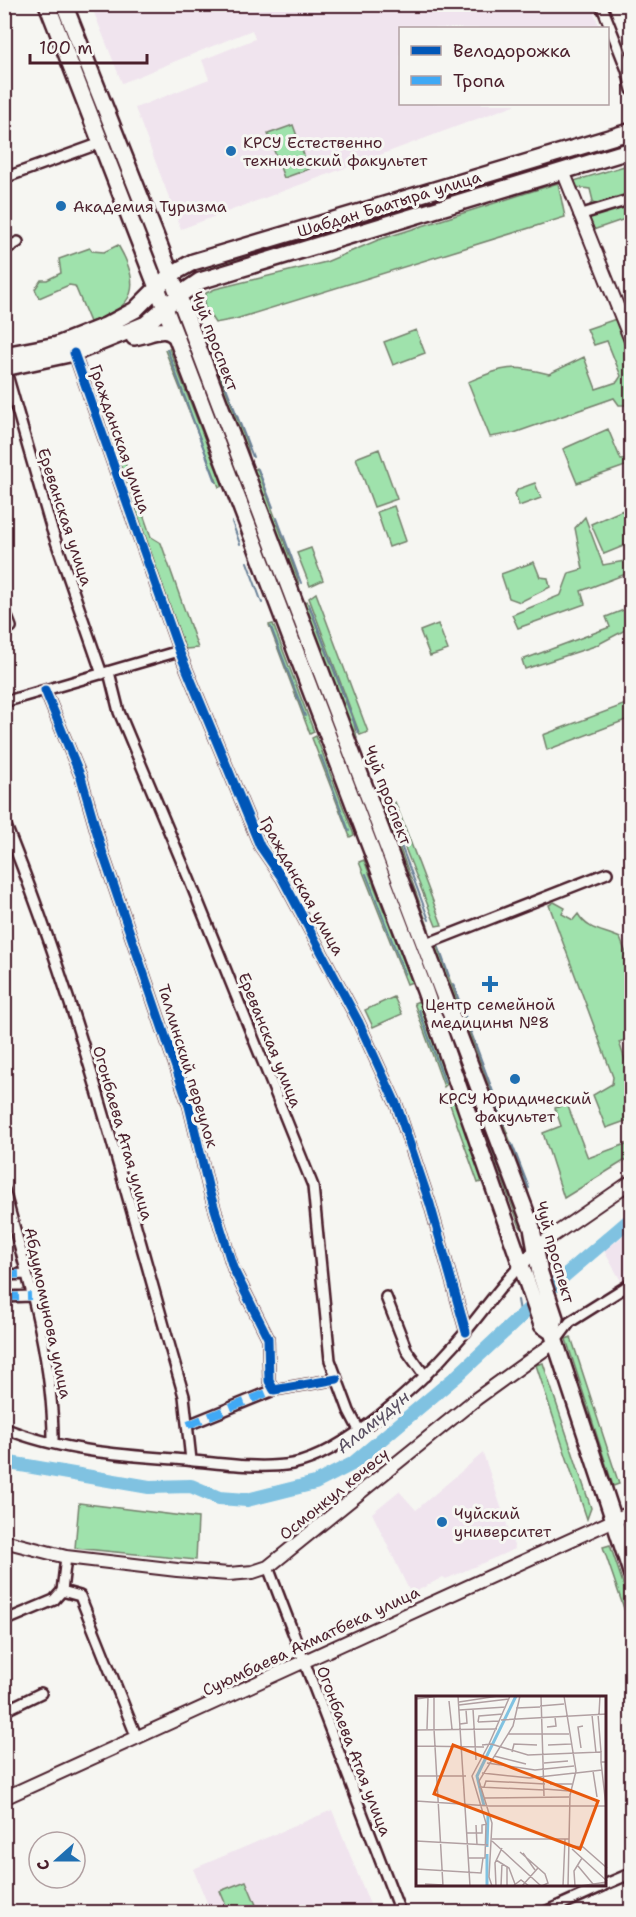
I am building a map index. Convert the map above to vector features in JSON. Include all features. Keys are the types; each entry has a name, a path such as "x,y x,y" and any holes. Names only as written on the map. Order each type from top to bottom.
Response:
{"main road":[{"name":"Чуй проспект","path":"47,4 157,286 462,1090 522,1264 535,1279"},
{"name":"Чуй проспект","path":"64,4 345,732 532,1228 535,1279 632,1575"},
{"name":"Шабдан Баатыра улица","path":"4,355 57,345 105,326 135,310 170,275 193,262 632,131"},
{"name":"Шабдан Баатыра улица","path":"110,340 147,324 178,296 200,281 632,150"},
{"path":"4,368 74,353 110,340 166,330 172,332 177,339"},
{"path":"328,738 345,732"}],"street":[{"path":"601,4 629,69 632,90"},
{"path":"4,178 101,143"},
{"path":"563,171 632,343"},
{"path":"579,215 632,199"},
{"path":"4,250 18,242"},
{"name":"Гражданская улица","path":"74,353 179,651 260,846 282,878 358,1020 397,1106 430,1204 466,1332"},
{"name":"Ереванская улица","path":"4,368 51,527 119,712 313,1186 330,1360 359,1430"},
{"path":"4,609 11,627"},
{"path":"4,702 179,651"},
{"name":"Таллинский переулок","path":"45,690 81,777 104,854 189,1106 209,1190 234,1268 268,1338 269,1381 274,1390"},
{"name":"Огонбаева Атая улица","path":"4,821 32,889 71,1006 184,1396 191,1460"},
{"path":"426,944 607,873"},
{"path":"4,1428 53,1443 114,1453 259,1465 295,1463 326,1451 359,1430 425,1376 466,1332 495,1293 545,1241 632,1181"},
{"name":"Абдумомунова улица","path":"4,1191 27,1275 53,1406 53,1443"},
{"path":"4,1275 27,1275"},
{"name":"Осмонкул көчөсү","path":"4,1541 66,1557 221,1573 253,1572 268,1567 476,1399 551,1329 570,1322 632,1283"},
{"path":"4,1297 31,1296"},
{"path":"386,1298 407,1351 425,1376"},
{"path":"188,1425 274,1390 337,1379"},
{"name":"Суюмбаева Ахматбека улица","path":"4,1798 632,1512"},
{"path":"4,1622 54,1600 62,1591 66,1557"},
{"name":"Огонбаева Атая улица","path":"268,1567 400,1912"},
{"path":"62,1591 80,1596 137,1738"},
{"path":"4,1711 41,1694"},
{"path":"606,1884 632,1873"},
{"path":"545,1912 600,1887"}],"shaded area":[{"path":"591,4 600,27 399,27 399,105 514,105 181,229 135,108 209,79 202,60 255,39 252,30 122,83 91,5"},
{"path":"631,1229 631,1274 621,1281 604,1251"},
{"name":"Чуйский университет","path":"483,1453 515,1549 446,1579 443,1577 406,1597 404,1592 409,1590 372,1513 399,1491 416,1510"},
{"path":"332,1810 373,1912 211,1912 193,1869"}],"green space":[{"path":"293,125 309,169 284,178 268,134"},
{"path":"631,139 631,147 202,274 200,268"},
{"path":"631,164 631,217 593,230 585,211 593,201 590,189 575,187 574,181"},
{"path":"558,183 565,217 236,319 215,323 204,306 206,293 215,289 326,262 378,240"},
{"path":"118,245 126,260 132,284 130,294 117,310 90,322 75,286 69,285 39,298 35,289 41,280 47,280 61,273 59,259 90,248 92,251 104,252"},
{"path":"616,319 631,360 631,405 619,405 614,398 514,433 490,437 468,382 500,370 516,368 549,374 584,357 596,389 617,382 621,376 607,341 594,345 587,329"},
{"path":"416,330 425,353 393,365 384,342"},
{"path":"205,335 247,444 250,459 247,460 200,337"},
{"path":"189,336 333,725 328,727 184,338"},
{"path":"169,348 223,486 219,487 165,350"},
{"path":"608,429 621,460 631,459 631,464 577,483 563,449"},
{"path":"115,434 151,537 161,543 198,648 185,649 109,437"},
{"path":"379,449 397,499 374,507 356,458"},
{"path":"257,468 297,576 300,591 296,591 251,471"},
{"path":"535,483 541,498 519,506 515,494 518,489"},
{"path":"394,506 406,541 389,547 377,512"},
{"path":"623,510 631,530 631,543 604,554 591,524"},
{"path":"585,517 603,565 631,560 631,572 581,591 585,604 518,628 512,615 561,595 569,573 583,569 575,528"},
{"path":"311,548 323,580 310,586 297,553"},
{"path":"534,562 540,577 548,578 550,587 520,602 509,598 501,574"},
{"path":"316,593 368,732 360,735 309,598"},
{"path":"307,601 354,723 357,738 353,738 302,603"},
{"path":"631,607 631,627 595,646 525,669 522,660 610,627 606,617"},
{"path":"273,624 314,732 310,734 269,625"},
{"path":"438,624 448,650 430,656 420,631"},
{"path":"631,702 631,718 547,750 543,735"},
{"path":"316,736 354,835 350,837 312,738"},
{"path":"378,787 429,929 425,934 373,789"},
{"path":"395,802 442,925 436,926 388,805"},
{"path":"364,860 412,982 407,984 359,862"},
{"path":"554,902 565,908 562,914 573,920 578,914 591,927 620,938 631,966 631,1038 619,1042 631,1073 631,1119 606,1128 593,1095 612,1084 613,1077 549,905"},
{"path":"436,943 527,1186 530,1200 527,1201 431,946"},
{"path":"436,989 524,1228 521,1228 519,1224 431,990"},
{"path":"394,997 402,1014 373,1027 365,1010"},
{"path":"419,1001 448,1083 444,1087 414,1003"},
{"path":"454,1097 484,1181 478,1183 448,1099"},
{"path":"567,1104 588,1158 631,1142 632,1156 564,1198 543,1133 561,1126 555,1108"},
{"path":"571,1337 619,1484 613,1486 566,1339"},
{"path":"543,1363 591,1508 587,1519 536,1365"},
{"path":"79,1503 198,1518 196,1560 75,1548"},
{"path":"610,1545 631,1607 631,1629 603,1547"},
{"path":"246,1881 259,1912 229,1912 220,1891"}],"waterway":[{"path":"209,343 253,457"},
{"path":"167,349 216,482"},
{"path":"258,469 273,507"},
{"path":"277,518 301,583"},
{"path":"232,522 240,544"},
{"path":"247,562 262,603"},
{"path":"309,604 358,732"},
{"path":"271,627 305,716"},
{"path":"321,756 349,831"},
{"path":"386,806 391,818"},
{"path":"393,824 429,920"},
{"path":"366,874 405,974"},
{"path":"438,945 449,976"},
{"path":"453,984 505,1124"},
{"path":"419,1010 445,1083"},
{"path":"512,1144 529,1188"},
{"name":"Аламүдүн","path":"4,1462 149,1487 191,1486 219,1498 247,1500 315,1483 352,1464 458,1375 563,1277 632,1218"},
{"path":"557,1264 561,1279"},
{"path":"518,1300 521,1317"}],"marked path":[{"path":"4,1275 27,1274"},
{"path":"4,1297 31,1296"},
{"path":"188,1425 274,1390"}],"cycle path":[{"path":"74,353 179,651 260,846 282,878 358,1021 397,1106 430,1204 466,1332"},
{"path":"45,690 81,777 103,854 189,1106 209,1190 233,1268 268,1338 269,1381 274,1390 337,1379"}],"place":[{"name":"КРСУ Естественно технический факультет","path":"231,151"},
{"name":"Академия Туризма","path":"61,206"},
{"name":"Центр семейной медицины №8","path":"490,984"},
{"name":"КРСУ Юридический факультет","path":"515,1079"},
{"name":"Чуйский университет","path":"442,1522"}]}
